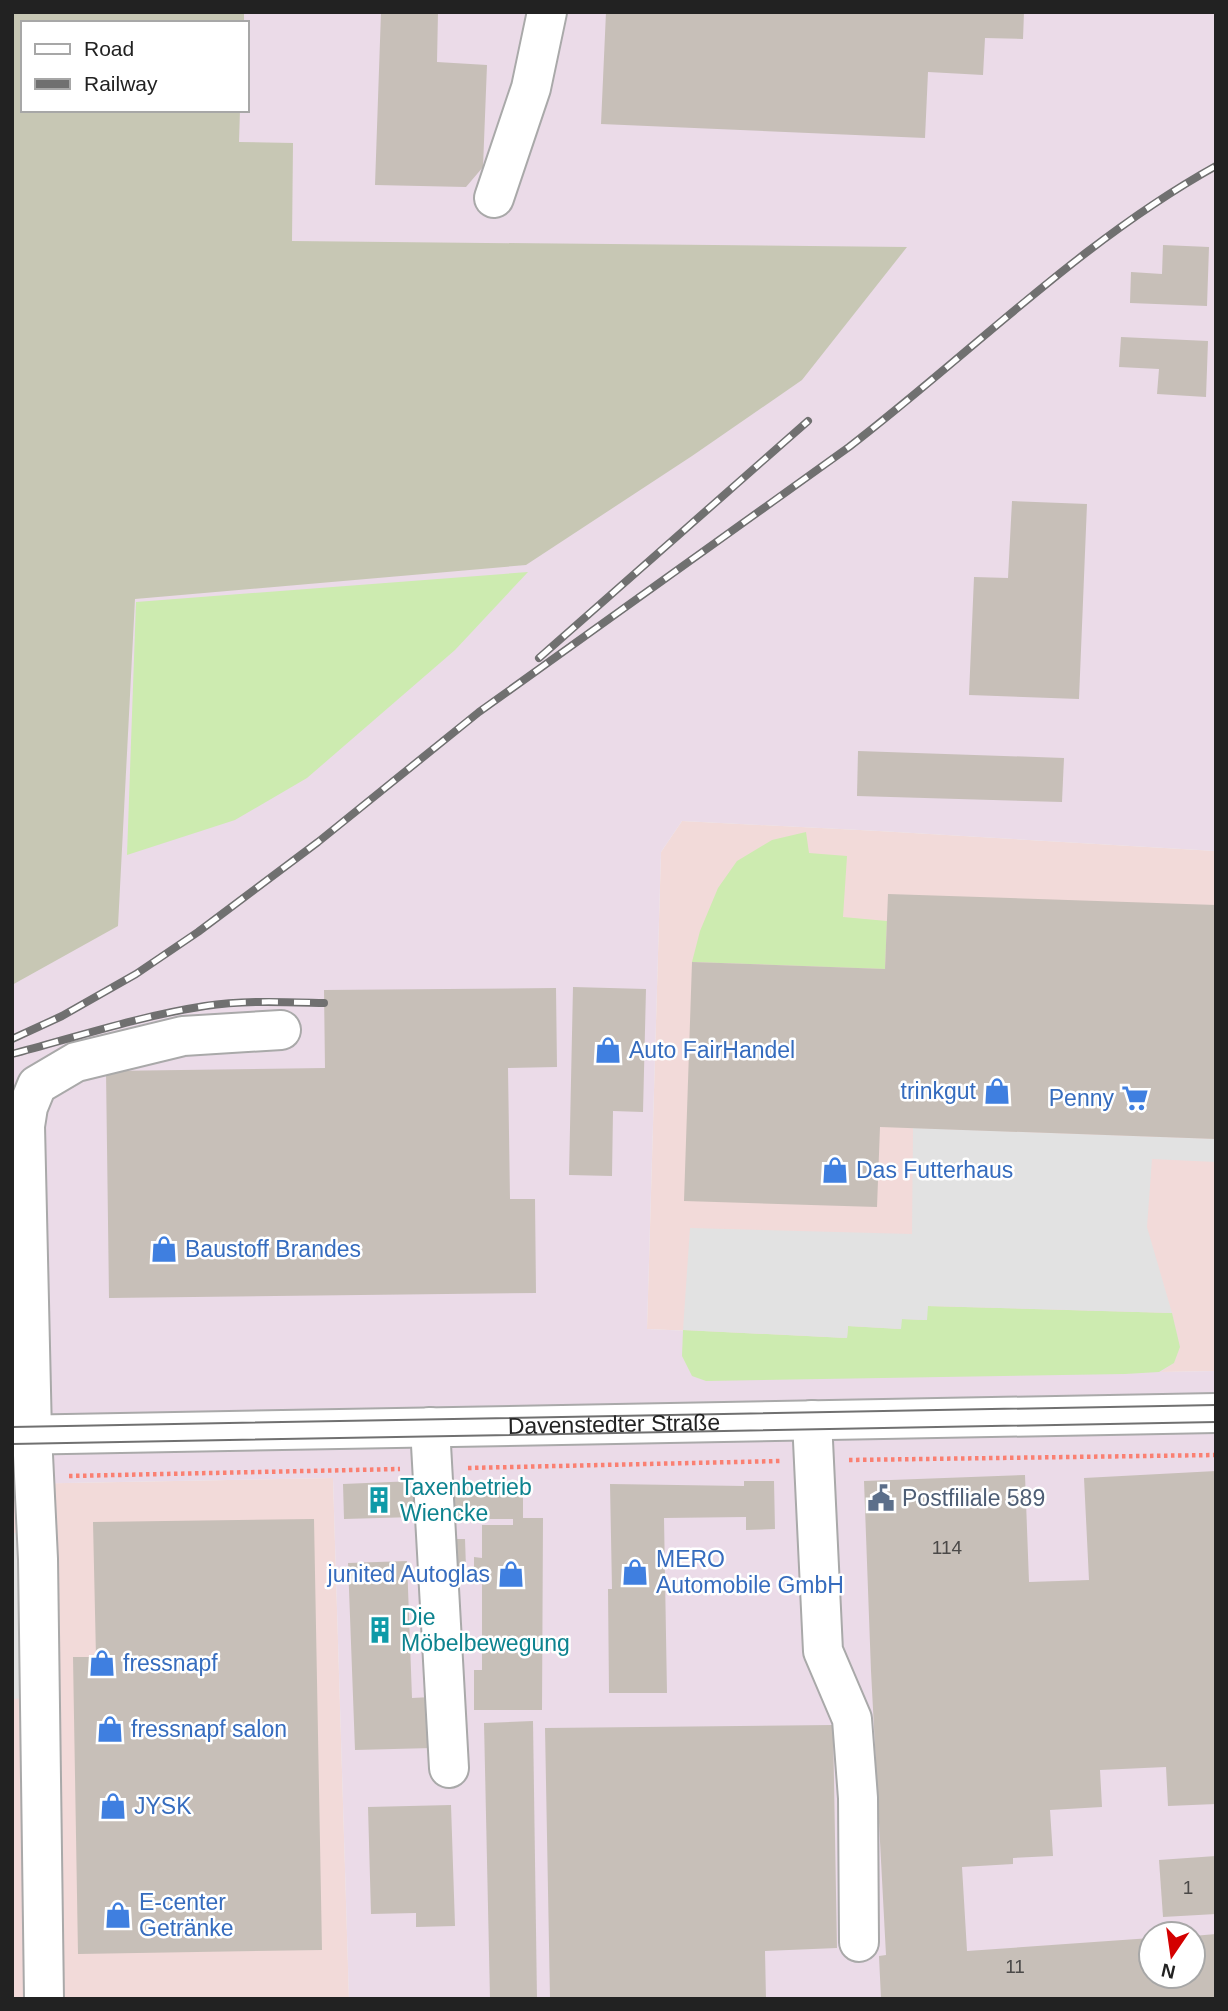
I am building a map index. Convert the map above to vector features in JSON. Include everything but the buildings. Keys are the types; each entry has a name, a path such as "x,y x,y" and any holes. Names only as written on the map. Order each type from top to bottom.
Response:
{"street":[{"path":"494,198 531,88 547,12"},
{"path":"44,1999 35,1476 22,1435 25,1126 28,1107 37,1085 76,1062 183,1036 281,1030"},
{"name":"Davenstedter Straße","path":"22,1435 1216,1413"},
{"path":"812,1420 823,1650 852,1719 858,1798 859,1942"},
{"path":"430,1427 449,1768"}],"path":[{"path":"35,1476 813,1460 1216,1455"}],"shaded area":[{"path":"12,12 1216,12 1216,851 682,821 661,852 647,1329 847,1338 848,1326 901,1329 901,1319 1172,1313 1180,1347 1174,1363 1161,1372 1216,1371 1216,1999 349,1999 333,1478 12,1484"},
{"path":"12,12 244,12 244,21 21,21 21,112 240,112 239,142 293,143 292,241 907,247 802,380 526,565 135,599 118,926 12,985"},
{"path":"682,821 1216,851 1216,1371 1159,1372 847,1338 647,1329 661,852"},
{"path":"913,1128 1216,1139 1216,1162 1152,1159 1147,1227 1172,1313 928,1306 927,1320 902,1319 901,1329 848,1326 847,1338 683,1330 690,1228 912,1234"},
{"path":"333,1478 349,1999 12,1999 12,1484"},
{"path":"27,1532 31,1698 12,1699 12,1533"}],"green space":[{"path":"528,572 455,650 307,778 235,820 127,855 136,602"},
{"path":"806,832 809,853 847,856 843,917 887,921 885,969 692,962 700,931 718,888 737,861 772,840"},
{"path":"927,1306 1172,1313 1180,1347 1174,1363 1159,1372 1125,1374 706,1381 692,1376 682,1356 683,1330 847,1338 848,1326 901,1329 901,1319 927,1320"}],"tram line":[{"path":"12,1427 1216,1405"},
{"path":"12,1444 1216,1422"}],"railway":[{"path":"12,1039 62,1016 136,974 198,932 318,842 479,712 849,447 1028,299 1119,228 1216,166"},
{"path":"539,658 808,421"},
{"path":"12,1054 132,1021 205,1006 250,1002 324,1003"}],"place":[{"name":"Auto FairHandel","path":"608,1050"},
{"name":"trinkgut","path":"997,1091"},
{"name":"Penny","path":"1135,1098"},
{"name":"Das Futterhaus","path":"835,1170"},
{"name":"Baustoff Brandes","path":"164,1249"},
{"name":"Postfiliale 589","path":"881,1498"},
{"name":"Taxenbetrieb Wiencke","path":"379,1500"},
{"name":"MERO Automobile GmbH","path":"635,1572"},
{"name":"junited Autoglas","path":"511,1574"},
{"name":"Die Möbelbewegung","path":"380,1630"},
{"name":"fressnapf","path":"102,1663"},
{"name":"fressnapf salon","path":"110,1729"},
{"name":"JYSK","path":"113,1806"},
{"name":"E-center Getränke","path":"118,1915"}]}
